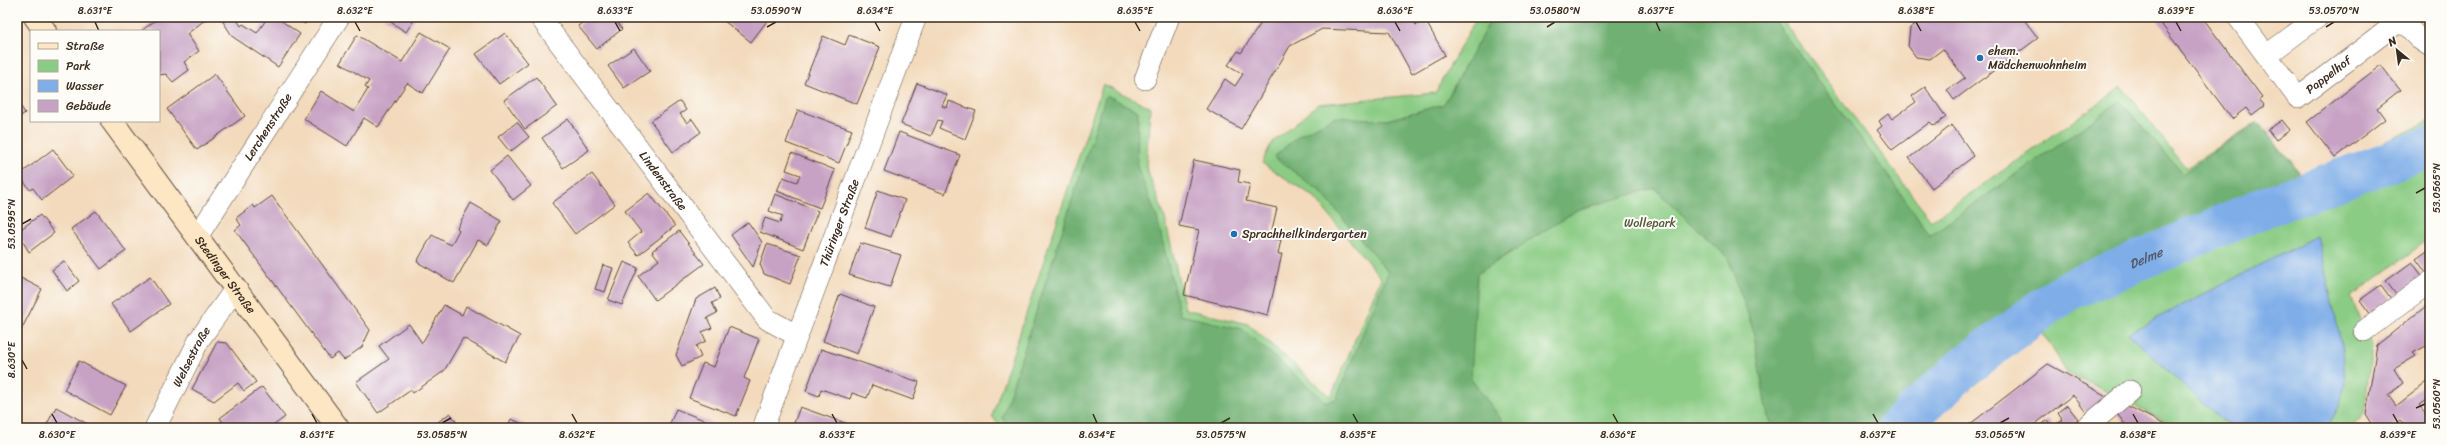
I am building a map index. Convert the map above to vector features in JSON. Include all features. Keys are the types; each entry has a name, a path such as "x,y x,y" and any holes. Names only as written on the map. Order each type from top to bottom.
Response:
{"main road":[{"path":"35,17 44,30"},
{"name":"Stedinger Straße","path":"113,122 338,428"}],"street":[{"name":"Lerchenstraße","path":"197,237 339,17"},
{"name":"Lindenstraße","path":"540,17 768,319 796,335"},
{"name":"Thüringer Straße","path":"763,428 796,335 916,17"},
{"path":"1145,79 1169,17"},
{"name":"Pappelhof","path":"2238,17 2298,98 2400,18 2418,38 2430,46"},
{"path":"2267,55 2318,17"},
{"path":"2364,331 2430,282"},
{"name":"Welsestraße","path":"155,428 199,340 235,289"},
{"path":"2085,428 2130,391"}],"green space":[{"name":"Wollepark","path":"1477,17 1780,17 1931,221 2122,87 2186,168 2257,122 2306,179 2430,121 2430,238 2351,297 2372,346 2364,414 2352,428 2179,428 2067,372 2042,332 1919,428 1001,428 992,416 1103,84 1150,107 1146,167 1165,218 1185,309 1248,324 1331,397 1381,278 1313,196 1262,163 1271,144 1318,104 1435,93"},
{"name":"Wollepark","path":"1492,17 1772,17 1915,213 1929,236 2120,101 2182,174 2257,122 2306,179 2220,208 2124,251 2064,284 1984,340 1875,428 1773,428 1766,408 1753,329 1728,258 1654,188 1577,210 1477,274 1471,379 1508,428 1010,428 1002,418 1106,95 1138,111 1137,166 1157,218 1180,315 1242,329 1326,402 1336,399 1388,272 1321,192 1274,157 1299,135 1335,117 1387,120 1444,104"}],"water":[{"path":"2317,236 2343,350 2345,384 2340,405 2327,428 2233,428 2205,406 2128,333"}],"building":[{"path":"160,17 204,17 206,19 187,34 199,51 184,62 189,70 173,82 166,74 160,75 160,30 142,30"},
{"path":"220,17 235,17 241,26 243,24 257,33 268,17 276,17 300,34 278,67 233,37"},
{"path":"294,17 309,17 305,24"},
{"path":"383,17 416,17 406,32"},
{"path":"589,17 612,17 622,29 597,49 578,26"},
{"path":"719,17 770,17 751,42"},
{"path":"1265,17 1412,17 1416,25 1425,20 1445,55 1412,74 1389,32 1322,29 1290,46 1241,129 1206,109 1225,79 1235,86 1243,74 1228,65 1238,51 1241,53"},
{"name":"ehem. Mädchenwohnheim","path":"1919,17 2022,17 2038,38 1954,100 1947,90 1965,78 1943,49 1930,59 1916,57 1908,46 1910,28 1921,20"},
{"path":"2156,17 2202,17 2262,97 2259,99 2265,106 2252,116 2246,108 2232,119"},
{"path":"421,32 450,49 423,93 407,83 378,127 364,118 347,146 304,119 321,91 354,112 368,89 365,87 369,81 340,63 357,35 402,62"},
{"path":"505,33 528,63 499,84 476,54"},
{"path":"849,35 880,47 857,104 804,83 823,36 845,45"},
{"path":"634,48 650,71 624,88 608,66"},
{"path":"2381,65 2400,90 2377,108 2385,119 2335,158 2307,122"},
{"path":"215,74 245,116 197,150 167,109"},
{"path":"536,77 557,106 525,129 504,100"},
{"path":"917,83 947,95 942,106 947,108 949,101 976,111 965,139 939,128 942,121 938,120 931,136 901,124"},
{"path":"1925,87 1946,117 1934,126 1930,122 1892,150 1877,130 1882,126 1879,121 1888,114 1892,119 1916,102 1912,96"},
{"path":"17,101 25,113 17,119"},
{"path":"680,101 686,110 680,114 687,123 692,119 701,132 673,152 651,121"},
{"path":"798,110 852,130 839,163 786,143"},
{"path":"568,119 589,150 563,168 542,138"},
{"path":"2282,120 2290,130 2276,140 2268,130"},
{"path":"517,122 529,137 510,152 498,137"},
{"path":"1952,125 1974,156 1932,188 1909,158"},
{"path":"899,132 960,155 945,194 884,171"},
{"path":"53,149 73,176 42,200 33,188 30,190 19,175"},
{"path":"792,153 835,170 820,208 777,191 783,177 797,182 800,175 786,170"},
{"path":"507,156 531,186 513,200 490,170"},
{"name":"Sprachheilkindergarten","path":"1194,160 1240,170 1238,182 1250,184 1246,201 1277,208 1270,238 1281,240 1278,254 1282,254 1268,315 1184,295 1199,230 1179,226"},
{"path":"592,174 615,204 575,234 552,203"},
{"path":"878,190 905,200 891,237 865,228"},
{"path":"649,193 675,226 638,255 628,243 641,232 625,211"},
{"path":"775,194 818,211 803,249 760,232 765,218 780,223 783,216 769,211"},
{"path":"272,196 370,330 362,347 344,360 338,353 330,359 235,230 241,225 236,218 253,205 255,208"},
{"path":"471,203 502,221 488,245 478,240 454,283 417,262 432,235 451,245 459,230 457,228"},
{"path":"96,211 126,251 101,269 71,229"},
{"path":"40,215 54,233 29,252 17,232"},
{"path":"748,222 762,242 753,267 731,235"},
{"path":"679,231 704,264 655,300 638,276 659,260 652,251"},
{"path":"860,243 901,255 890,287 849,275"},
{"path":"767,244 801,255 790,284 764,274 760,264"},
{"path":"2430,249 2430,272 2427,274 2416,259"},
{"path":"64,261 79,281 67,291 52,270"},
{"path":"624,262 638,268 622,305 608,300"},
{"path":"2412,262 2423,277 2397,296 2386,281"},
{"path":"603,265 613,268 605,292 595,289"},
{"path":"17,276 42,289 17,338"},
{"path":"150,277 169,304 131,331 111,304"},
{"path":"2381,285 2392,300 2371,315 2360,300"},
{"path":"715,288 720,299 712,303 717,313 707,318 712,328 702,332 706,341 696,346 701,357 682,366 676,355 696,299"},
{"path":"840,294 874,307 857,354 823,341"},
{"path":"2430,303 2430,344 2413,353 2416,356 2394,369 2403,383 2388,395 2396,406 2430,380 2430,397 2419,405 2430,419 2430,428 2406,428 2400,420 2390,428 2375,428 2366,414 2377,345"},
{"path":"444,305 462,315 466,306 520,336 505,362 463,338 444,371 413,393 411,390 378,413 356,382 389,359 379,346 409,324 422,343"},
{"path":"729,327 759,339 744,378 750,381 736,416 689,398 703,363 714,367"},
{"path":"217,342 227,343 256,382 244,391 238,383 214,401 192,389"},
{"path":"821,349 919,382 913,400 872,385 867,398 852,393 850,399 821,389 819,396 806,391"},
{"path":"79,361 126,386 110,415 64,390"},
{"path":"2048,364 2110,398 2088,415 2073,395 2030,428 1965,428"},
{"path":"262,387 285,417 274,425 276,428 227,428 220,418"},
{"path":"2124,404 2171,428 2128,428 2115,411"},
{"path":"2067,405 2078,419 2067,428 2058,428 2056,425 2063,420 2058,412"},
{"path":"56,407 95,428 45,428"},
{"path":"800,407 859,428 792,428"},
{"path":"676,409 724,428 668,428"},
{"path":"450,413 461,428 430,428"},
{"path":"511,419 532,428 507,428"},
{"path":"2048,420 2054,428 2039,428 2039,427"}],"waterway":[{"name":"Delme","path":"1897,428 1964,367 2065,292 2267,206 2430,147"}],"place":[{"name":"ehem. Mädchenwohnheim","path":"1980,58"},
{"name":"Sprachheilkindergarten","path":"1234,234"}]}
